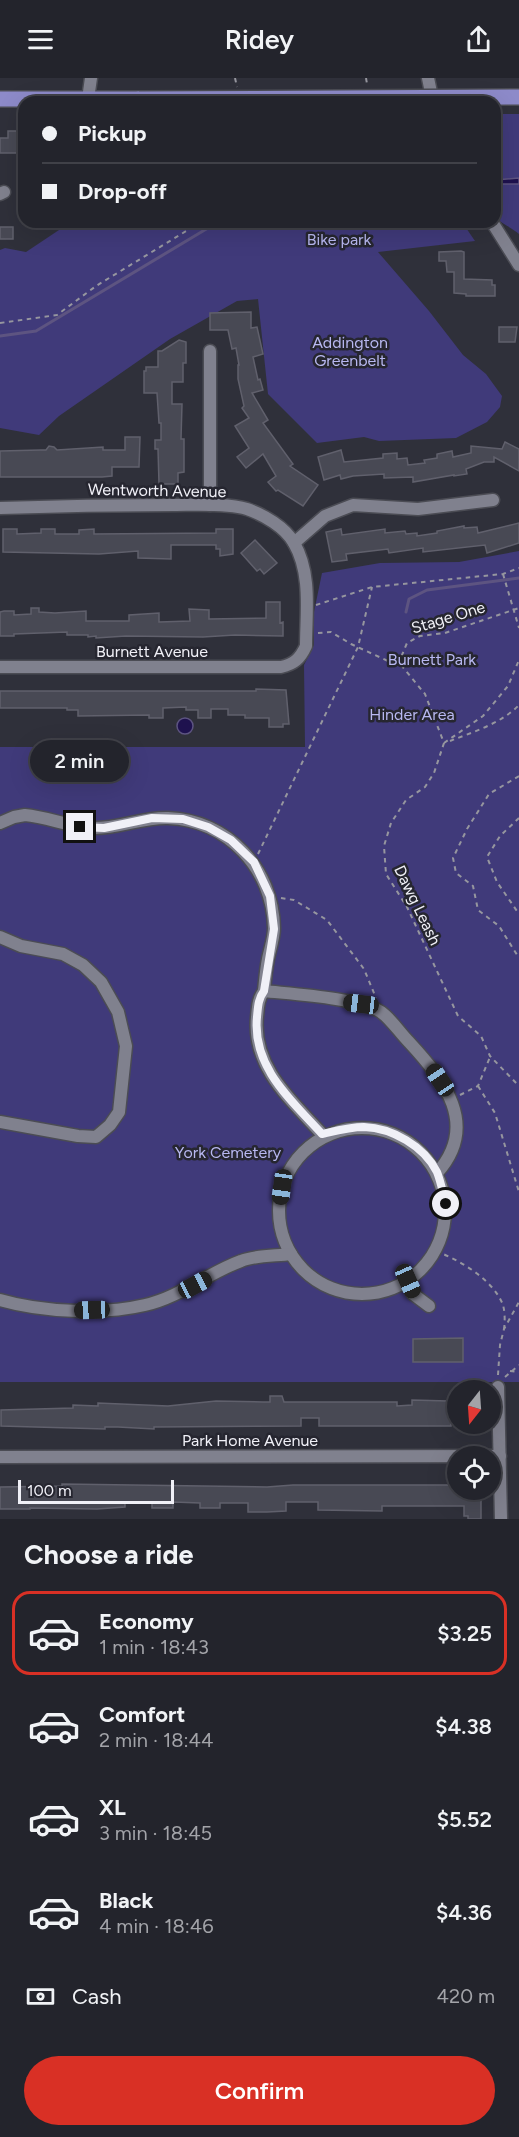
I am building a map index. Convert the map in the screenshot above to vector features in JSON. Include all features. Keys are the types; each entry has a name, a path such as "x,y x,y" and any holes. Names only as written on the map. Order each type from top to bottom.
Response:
{"main road":[{"path":"501,97 519,97"},
{"path":"0,99 18,99"}],"street":[{"path":"89,96 92,78"},
{"path":"417,78 428,78 432,96"},
{"path":"496,228 519,265"},
{"path":"210,351 210,505"},
{"path":"294,543 324,516 353,505 418,509 493,500"},
{"name":"Wentworth Avenue","path":"0,508 210,505 246,508 270,520 294,543 306,579 306,646 301,656"},
{"name":"Burnett Avenue","path":"0,667 281,667 293,664 301,656"},
{"path":"0,823 25,815 93,828 104,828 152,818 183,819 208,827 231,840 254,862 270,896 274,929 264,991 259,998 256,1029 258,1044 269,1073 322,1134"},
{"path":"0,937 21,946 63,954 83,965 101,982 118,1012 126,1046 119,1112 110,1125 96,1137 0,1122"},
{"path":"264,991 361,1004 381,1012 427,1062 452,1099 456,1114 456,1132 446,1163 437,1173"},
{"path":"364,1127 383,1130 402,1137 418,1148 437,1173 446,1204 444,1228 435,1251 423,1268 408,1281 391,1289 372,1294 353,1294 334,1290 310,1275 291,1254 281,1233 278,1210 282,1187 291,1166 322,1134 364,1127"},
{"path":"0,1300 57,1310 109,1309 146,1305 195,1285 242,1260 291,1254"},
{"path":"408,1281 413,1294 429,1306"},
{"name":"Park Home Avenue","path":"0,1456 447,1456"},
{"path":"501,1500 501,1519"}],"path":[{"path":"0,323 57,315 96,286 191,228"},
{"path":"306,609 372,587 503,574 519,568"},
{"path":"503,574 519,628"},
{"path":"254,862 358,647 372,587"},
{"name":"Stage One","path":"401,664 407,642 420,636 445,633 519,608"},
{"path":"306,633 331,632 388,661 401,664 426,694 444,743"},
{"path":"444,743 483,716 508,686 519,660"},
{"path":"444,743 485,727 519,705"},
{"name":"Dawg Leash","path":"444,743 434,773 425,787 406,800 391,823 384,846 386,874 407,907 458,1016 481,1036 490,1056 519,1086"},
{"path":"519,776 489,794 467,829 453,858 456,873 473,886 478,910 499,926 519,958"},
{"path":"519,818 501,836 487,857 497,882 519,914"},
{"path":"270,896 294,900 327,920 364,969 381,1012"},
{"path":"452,1099 478,1086 490,1056"},
{"path":"478,1086 495,1113 519,1192"},
{"path":"435,1251 456,1260 486,1281 503,1306 504,1329"},
{"path":"498,1380 500,1345 504,1329 519,1302"},
{"path":"519,1365 510,1371 519,1372"}],"green space":[{"path":"501,114 519,114 519,234 501,222"},
{"name":"Addington Greenbelt","path":"62,228 466,228 475,241 378,252 463,355 486,374 502,396 500,407 487,422 456,438 379,441 364,437 317,443 268,394 258,299 237,301 170,339 59,416 39,435 0,428 0,250 5,248 26,252"},
{"name":"York Cemetery","path":"519,551 519,1382 447,1380 447,1382 0,1382 0,747 305,747 304,665 314,645 314,612 322,573 380,563 459,562"}],"shaded area":[{"path":"519,178 519,184 501,184 501,180"},
{"path":"185,718 193,726 185,734 177,726"}],"building":[{"path":"8,131 18,131 18,153 0,153 0,138 8,138"},
{"path":"0,227 13,227 13,239 0,239"},
{"path":"439,252 464,252 464,279 492,280 492,285 495,285 495,296 466,296 466,294 454,293 454,272 447,272 446,261 439,261"},
{"path":"251,312 251,328 257,327 263,354 253,357 258,380 260,379 263,390 252,393 268,420 263,423 293,464 290,466 318,485 303,506 278,490 276,491 268,482 276,476 263,454 246,468 237,457 249,448 235,426 249,418 242,408 244,406 238,379 239,365 236,348 232,349 228,330 210,330 210,313"},
{"path":"499,327 517,327 515,342 499,342"},
{"path":"179,340 186,342 186,363 183,363 183,382 172,382 172,404 182,404 181,439 184,439 184,472 178,473 178,484 159,484 158,449 155,449 155,440 161,440 161,423 159,423 157,393 144,393 144,371 146,367 158,367 158,351 162,351"},
{"path":"125,437 140,437 139,467 112,467 112,476 0,477 0,451 46,450 49,446 57,450 103,447 103,450 125,450"},
{"path":"505,442 519,449 519,471 494,457 494,462 484,462 466,469 467,474 413,482 413,477 384,478 384,474 341,479 340,475 324,480 318,457 341,450 344,462 383,458 383,454 397,453 397,459 407,458 408,465 425,463 424,460 437,458 437,454 452,451 453,457 471,453 471,446 502,449"},
{"path":"519,523 519,543 487,553 485,545 423,552 423,548 389,553 388,549 346,554 347,560 332,562 326,532 341,529 342,535 385,529 385,533 405,531 406,534 417,533 417,536 464,526 464,528 477,527 478,533"},
{"path":"3,529 17,529 17,534 41,533 41,529 55,529 55,534 79,534 79,530 94,529 94,534 216,533 216,529 233,529 233,554 220,556 220,549 216,549 216,545 171,545 171,559 138,558 138,551 99,554 3,552"},
{"path":"255,540 277,563 264,574 260,569 257,571 241,553"},
{"path":"266,602 280,602 280,623 283,622 283,636 96,638 96,636 88,637 88,635 67,635 67,632 0,636 0,612 4,611 14,611 14,615 31,614 31,608 39,608 39,612 55,613 86,611 86,621 129,621 129,615 159,613 159,622 190,621 189,609 209,610 209,619 266,618"},
{"path":"256,689 286,690 289,724 283,724 283,727 269,727 269,718 228,715 228,709 211,709 211,718 198,718 198,710 186,710 186,707 163,708 163,718 149,718 149,715 78,716 78,710 67,710 67,708 0,708 0,691 256,691"},
{"path":"463,1338 463,1362 413,1362 413,1339"},
{"path":"270,1396 282,1396 284,1402 397,1402 397,1406 412,1405 412,1400 447,1401 447,1426 319,1426 319,1418 301,1418 301,1426 154,1427 154,1429 105,1427 105,1429 1,1426 1,1410 73,1408 73,1405 98,1406 98,1403 168,1406 216,1401 270,1402"},
{"path":"62,1484 267,1487 447,1485 447,1500 481,1500 481,1519 468,1519 468,1516 464,1516 464,1506 382,1506 382,1511 318,1510 318,1502 286,1502 286,1511 267,1512 248,1512 248,1503 220,1503 220,1508 200,1508 200,1503 173,1502 173,1508 152,1508 152,1502 125,1502 125,1507 97,1509 0,1509 0,1487 62,1486"}],"waterway":[{"path":"0,336 36,331 208,228"},
{"path":"406,612 409,599 427,590 519,578"}],"route":[{"path":"80,827 104,828 152,818 183,819 208,827 231,840 254,862 270,896 274,929 264,991 259,998 256,1029 258,1044 269,1073 322,1134 364,1127 383,1130 402,1137 418,1148 437,1173 446,1204"}],"park label":[{"name":"Bike park","path":"339,239"},
{"name":"Burnett Park","path":"432,659"},
{"name":"Hinder Area","path":"412,714"}]}
